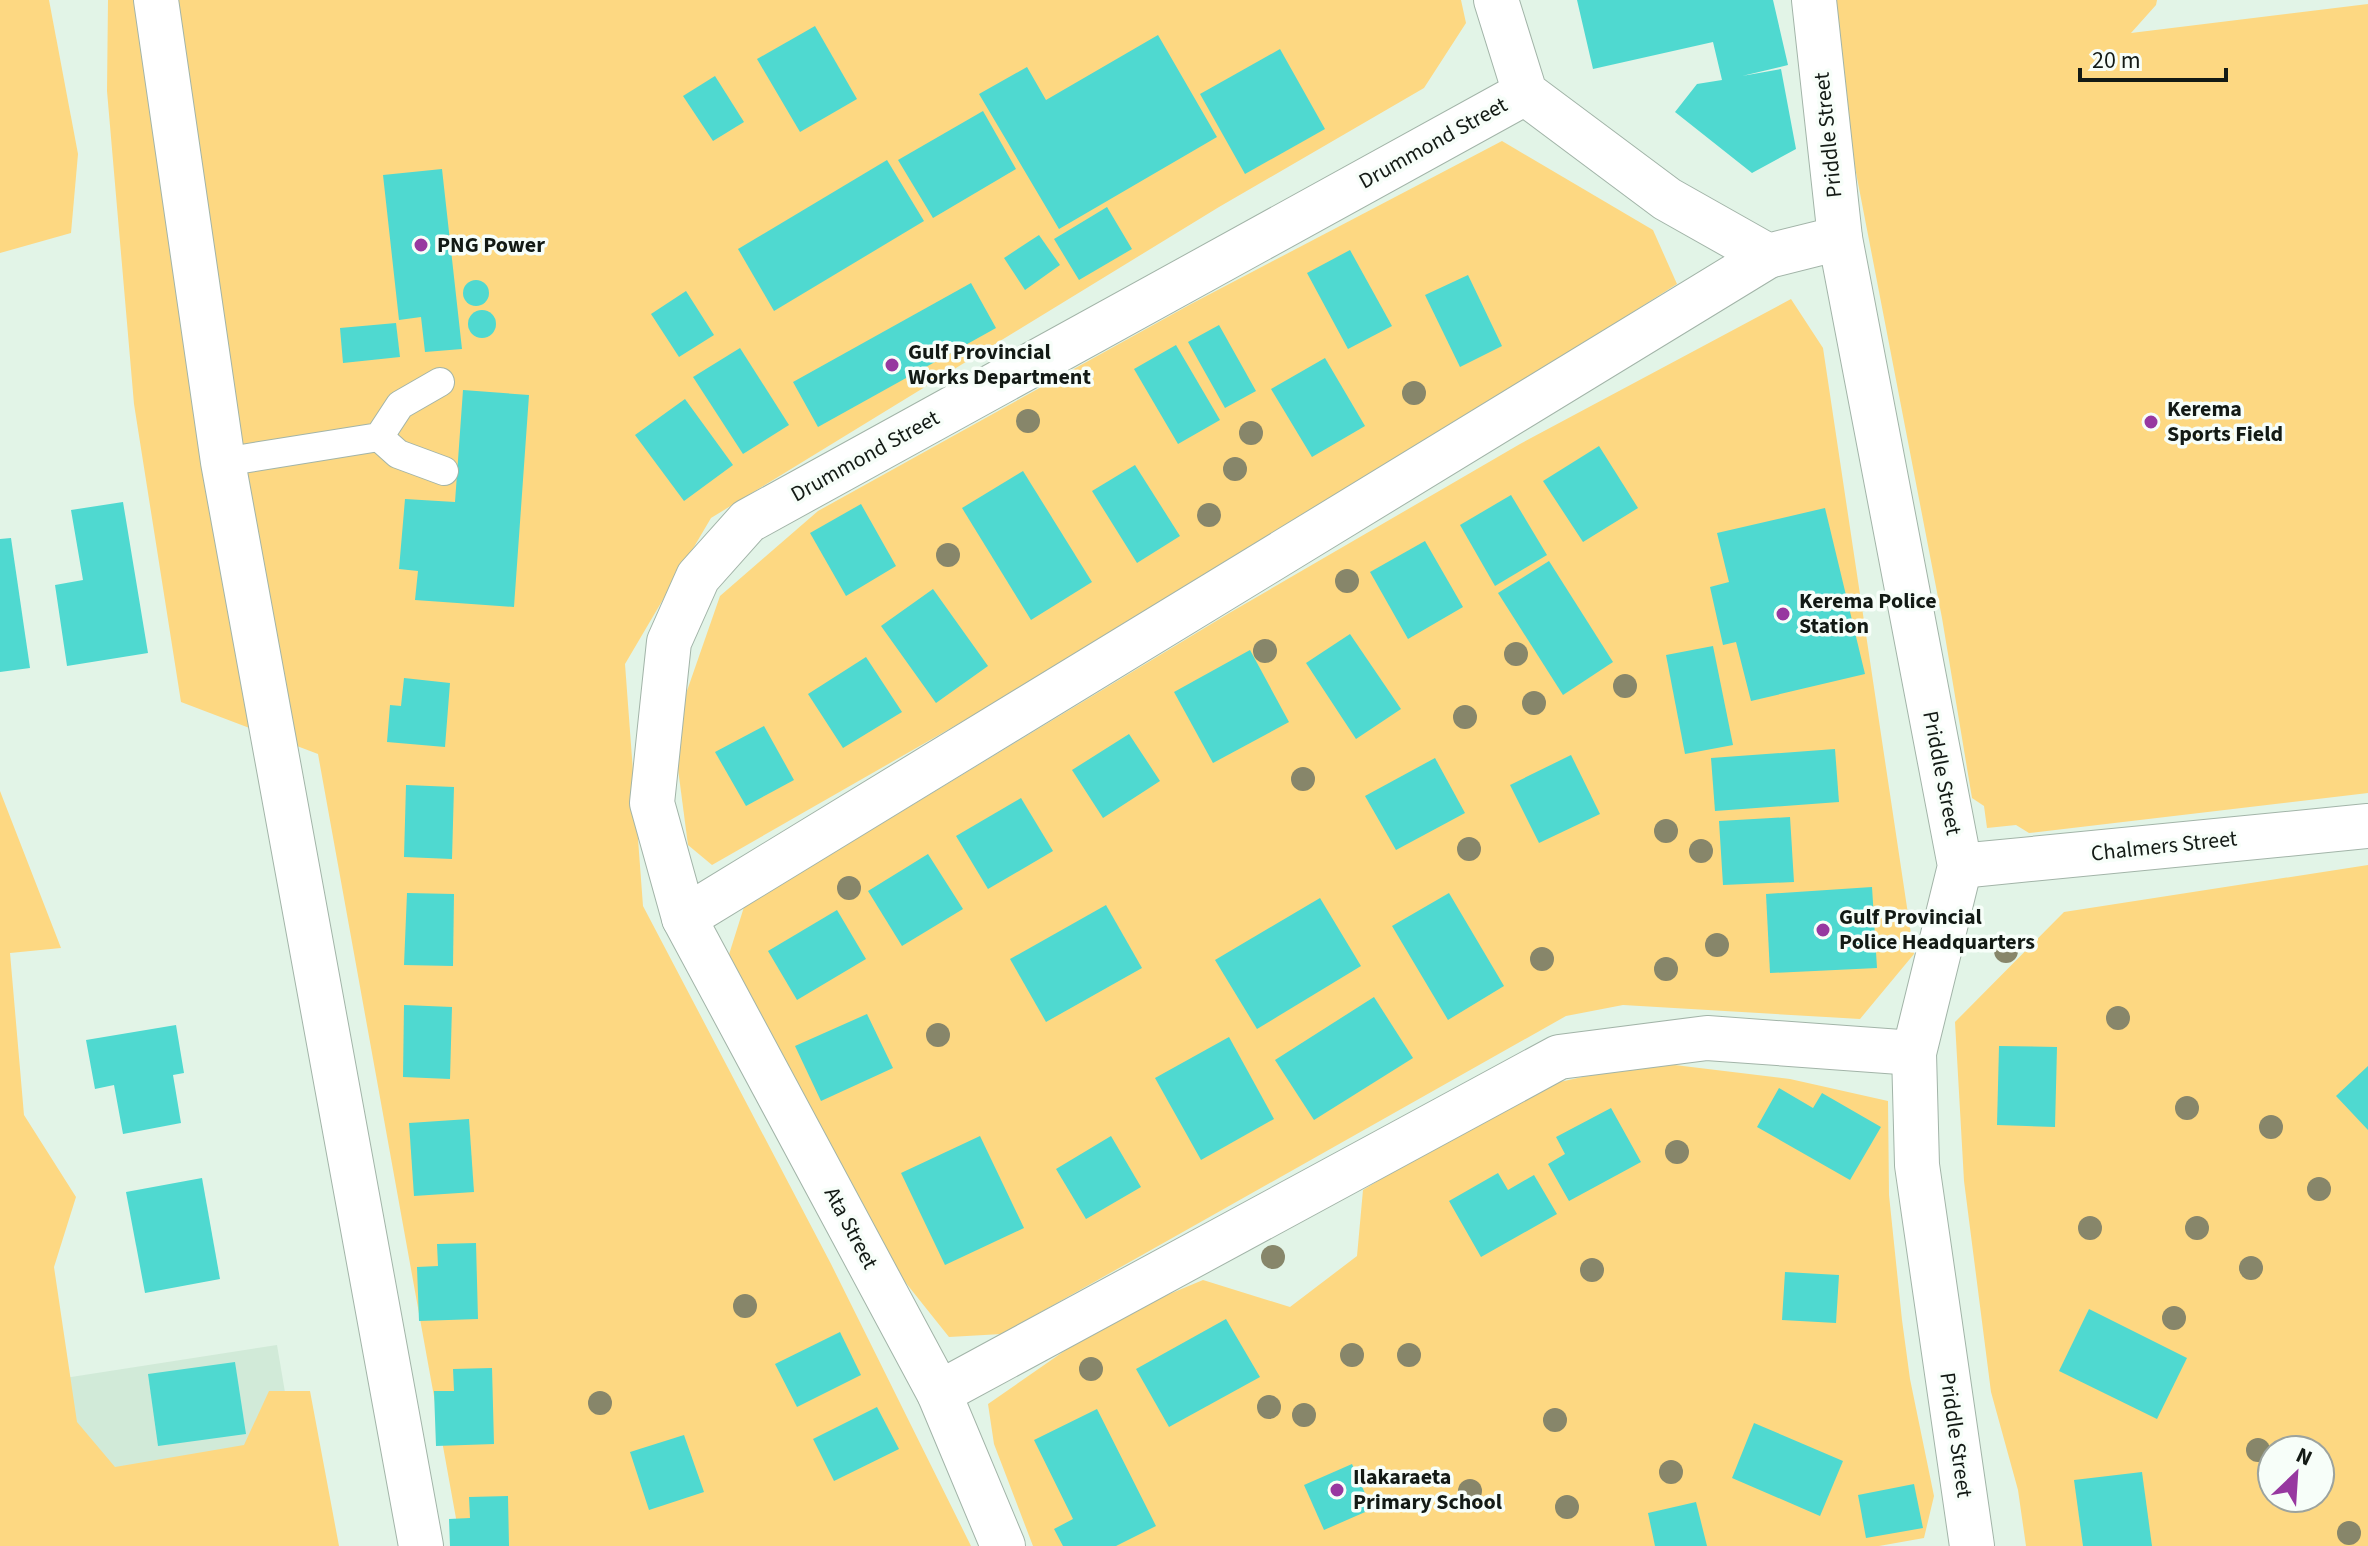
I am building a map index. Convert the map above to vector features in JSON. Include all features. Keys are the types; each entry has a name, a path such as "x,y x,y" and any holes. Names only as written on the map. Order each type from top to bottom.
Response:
{"street":[{"path":"156,0 223,462 421,1546"},
{"path":"1496,0 1525,93 1667,199 1768,256"},
{"name":"Priddle Street","path":"1814,0 1840,238 1960,866 1914,1053 1917,1165 1972,1546"},
{"name":"Drummond Street","path":"684,918 652,803 669,642 698,577 748,521 1525,93"},
{"path":"684,918 1768,256 1840,238"},
{"name":"Chalmers Street","path":"1960,866 2368,826"},
{"name":"Ata Street","path":"684,918 939,1393 1003,1546"},
{"path":"939,1393 1559,1057 1707,1038 1914,1053"}],"lane":[{"path":"223,462 379,437 400,405 440,382"},
{"path":"379,437 398,454 444,471"}],"shaded area":[{"path":"0,0 49,0 78,154 71,233 0,253"},
{"path":"108,0 1461,0 1466,23 1424,88 1219,207 711,518 625,664 643,906 831,1264 971,1546 461,1546 318,754 181,702 134,404 107,91"},
{"name":"Kerema Sports Field","path":"1835,0 2157,0 2131,33 2368,4 2368,793 2029,833 2016,825 1987,828 1984,806 1972,798 1942,618 1853,157"},
{"path":"1502,141 1653,230 1677,284 1337,500 1000,700 712,865 688,845 673,731 720,596 818,511 1191,304"},
{"path":"1791,299 1823,348 1914,954 1860,1019 1623,1005 1566,1016 1002,1334 949,1337 882,1253 726,964 744,907 1231,612 1520,444"},
{"path":"0,791 61,948 10,953 24,1115 76,1197 54,1267 77,1422 115,1467 244,1445 269,1391 310,1391 339,1546 0,1546"},
{"path":"2368,865 2368,1546 2026,1546 2018,1490 1991,1392 1964,1181 1955,1022 2064,912"},
{"path":"1650,1062 1790,1079 1888,1101 1889,1195 1902,1320 1910,1379 1934,1496 1924,1538 1879,1546 1033,1546 994,1444 988,1404 1112,1318 1203,1280 1290,1307 1357,1256 1363,1190 1528,1089"},
{"path":"0,1141 39,1382 277,1345 311,1546 0,1546"}],"building":[{"path":"1577,0 1773,0 1788,65 1742,76 1781,69 1796,149 1752,173 1675,112 1697,84 1722,80 1713,42 1593,69"},
{"path":"815,26 857,99 800,132 757,59"},
{"path":"1158,35 1217,137 1059,229 979,94 1027,67 1046,100"},
{"path":"1280,49 1325,129 1245,174 1200,94"},
{"path":"715,76 744,122 713,141 683,96"},
{"path":"983,111 1016,169 933,218 898,160"},
{"path":"887,160 924,221 774,311 738,249"},
{"name":"PNG Power","path":"442,169 462,349 425,352 421,317 399,320 383,175"},
{"path":"1107,207 1132,249 1079,280 1054,239"},
{"path":"1039,235 1060,265 1025,290 1004,258"},
{"path":"1350,250 1392,326 1348,349 1307,273"},
{"path":"1468,275 1502,346 1460,367 1425,295"},
{"path":"476,280 486,283 489,293 486,303 476,306 466,303 463,293 466,283"},
{"path":"971,283 996,328 818,427 793,382"},
{"path":"686,291 714,335 679,357 651,314"},
{"path":"482,310 492,314 496,324 492,334 482,338 472,334 468,324 472,314"},
{"path":"396,323 400,357 343,363 340,328"},
{"path":"1219,325 1256,391 1225,408 1188,342"},
{"path":"1176,345 1220,420 1178,444 1134,369"},
{"path":"740,348 789,425 743,454 693,377"},
{"path":"1325,358 1365,426 1312,457 1271,389"},
{"path":"463,390 529,395 514,607 415,600 418,571 399,569 405,499 455,502"},
{"path":"685,399 733,465 684,501 635,435"},
{"path":"1599,446 1638,508 1583,542 1543,481"},
{"path":"1135,465 1180,536 1137,563 1092,491"},
{"path":"1023,471 1092,582 1031,620 962,508"},
{"path":"1511,495 1547,555 1495,586 1460,525"},
{"path":"123,502 148,653 67,666 55,585 83,580 71,510"},
{"path":"861,504 896,566 846,596 810,533"},
{"name":"Kerema Police Station","path":"1825,508 1865,674 1751,701 1736,642 1723,645 1710,587 1729,582 1717,533"},
{"path":"11,538 30,668 0,672 0,539"},
{"path":"1425,541 1463,607 1408,639 1370,572"},
{"path":"1549,561 1613,662 1563,695 1498,593"},
{"path":"933,589 988,666 936,703 881,626"},
{"path":"1350,634 1401,709 1356,739 1306,663"},
{"path":"1713,646 1733,745 1685,754 1666,655"},
{"path":"1250,650 1289,722 1213,763 1174,692"},
{"path":"866,657 902,712 843,748 808,694"},
{"path":"404,678 450,683 445,747 387,742 390,705 401,706"},
{"path":"764,726 794,780 746,806 715,752"},
{"path":"1129,734 1160,781 1103,818 1072,770"},
{"path":"1835,749 1839,802 1715,811 1711,758"},
{"path":"1571,755 1600,814 1539,843 1510,785"},
{"path":"1435,758 1465,813 1396,850 1365,796"},
{"path":"406,785 454,787 452,859 404,857"},
{"path":"1021,798 1053,851 988,889 956,836"},
{"path":"1790,817 1794,882 1723,885 1719,821"},
{"path":"928,854 963,909 902,946 868,891"},
{"path":"1872,887 1877,968 1770,973 1766,894"},
{"path":"407,893 454,894 453,966 404,965"},
{"path":"1449,893 1504,986 1448,1020 1392,926"},
{"path":"1320,898 1361,966 1257,1029 1215,960"},
{"path":"1106,905 1142,968 1046,1022 1010,959"},
{"path":"837,910 866,959 797,1000 768,951"},
{"path":"1374,997 1413,1058 1314,1120 1275,1060"},
{"path":"404,1005 452,1007 450,1079 403,1077"},
{"path":"867,1014 893,1068 821,1101 795,1046"},
{"path":"176,1025 184,1073 173,1075 181,1123 123,1134 114,1085 95,1089 86,1040"},
{"path":"1229,1037 1274,1119 1201,1160 1155,1078"},
{"path":"1999,1046 2057,1047 2055,1127 1997,1125"},
{"path":"2368,1066 2368,1130 2336,1096"},
{"path":"1779,1088 1813,1108 1822,1093 1881,1127 1850,1180 1757,1127"},
{"path":"1611,1108 1641,1162 1569,1201 1548,1164 1565,1154 1556,1137"},
{"path":"469,1119 474,1192 414,1196 409,1123"},
{"path":"980,1136 1024,1228 945,1265 901,1173"},
{"path":"1111,1136 1141,1187 1086,1219 1056,1169"},
{"path":"1498,1173 1508,1190 1534,1175 1557,1214 1481,1257 1449,1201"},
{"path":"202,1178 220,1279 145,1293 126,1192"},
{"path":"476,1243 478,1319 419,1321 417,1267 438,1266 437,1244"},
{"path":"1785,1272 1839,1275 1836,1323 1782,1320"},
{"path":"2089,1309 2187,1358 2157,1419 2059,1371"},
{"path":"1226,1319 1260,1377 1169,1427 1136,1369"},
{"path":"840,1332 861,1375 797,1407 775,1364"},
{"path":"235,1362 246,1434 158,1446 148,1374"},
{"path":"492,1368 494,1444 436,1446 434,1391 454,1391 453,1369"},
{"path":"877,1407 899,1449 834,1481 813,1439"},
{"path":"1097,1409 1156,1526 1116,1546 1063,1546 1054,1529 1073,1519 1034,1440"},
{"path":"1754,1423 1843,1461 1820,1516 1732,1478"},
{"path":"684,1435 704,1492 649,1510 630,1452"},
{"path":"1352,1464 1372,1509 1324,1530 1304,1485"},
{"path":"2142,1472 2152,1546 2083,1546 2074,1480"},
{"path":"1914,1484 1923,1528 1866,1538 1858,1495"},
{"path":"508,1496 509,1546 450,1546 449,1519 470,1518 469,1497"},
{"path":"1696,1502 1707,1546 1655,1546 1648,1513"}],"place":[{"name":"PNG Power","path":"421,245"},
{"name":"Gulf Provincial Works Department","path":"892,365"},
{"name":"Kerema Sports Field","path":"2151,422"},
{"name":"Kerema Police Station","path":"1783,614"},
{"name":"Gulf Provincial Police Headquarters","path":"1823,930"},
{"name":"Ilakaraeta Primary School","path":"1337,1490"}]}
